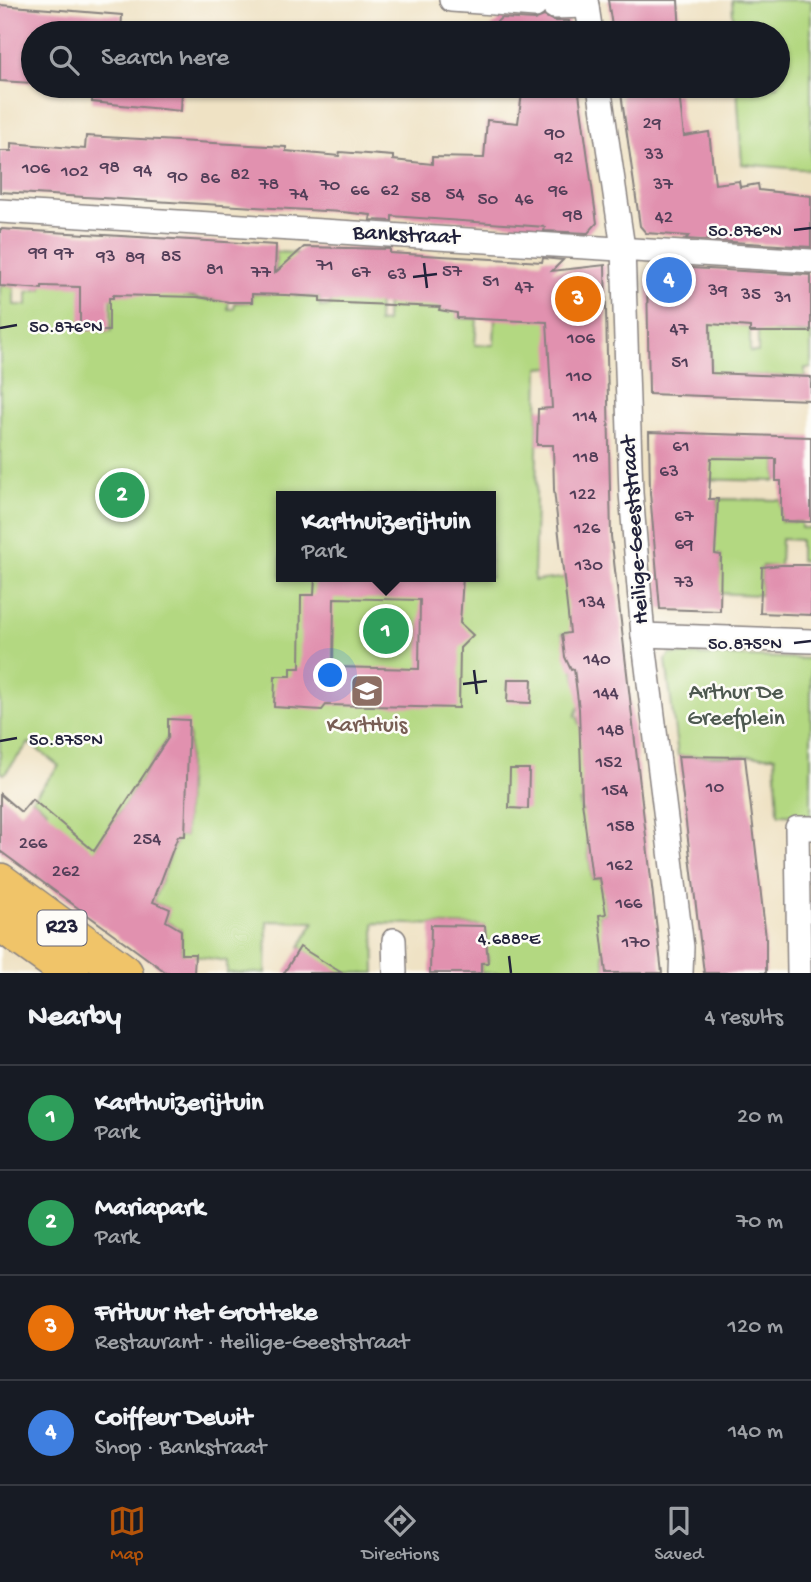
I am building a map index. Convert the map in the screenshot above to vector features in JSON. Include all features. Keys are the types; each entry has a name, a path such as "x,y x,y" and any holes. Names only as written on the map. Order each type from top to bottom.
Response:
{"main road":[{"name":"R23","path":"0,882 124,973"},
{"name":"R23","path":"0,922 71,973"}],"street":[{"path":"452,0 544,6 586,3 589,21"},
{"name":"Heilige-Geeststraat","path":"601,98 623,248 631,493 643,635 682,947 681,973"},
{"name":"Bankstraat","path":"0,211 811,261"},
{"path":"643,635 811,641"},
{"path":"799,973 797,828 811,828"},
{"path":"394,940 396,973"}],"green space":[{"path":"732,0 811,0 811,170 742,164 738,98 790,98 790,21 733,21"},
{"path":"276,252 297,253 296,296 320,297 320,307 330,306 333,283 379,296 378,323 386,322 387,296 440,305 440,310 450,312 459,299 457,318 477,319 475,345 494,345 495,316 551,314 551,367 539,368 534,581 570,577 575,633 562,634 584,707 578,708 575,717 578,717 579,724 589,724 592,800 580,802 581,811 596,809 587,841 592,879 601,878 606,914 599,915 610,952 603,953 606,973 481,973 481,963 488,962 484,926 374,923 375,973 335,973 300,947 314,922 267,921 266,973 227,973 227,961 181,954 181,930 166,921 169,909 153,902 178,836 185,836 189,735 171,733 93,853 41,818 47,810 32,799 59,766 29,743 4,774 0,771 0,286 14,286 14,305 27,305 27,292 42,289 41,275 80,285 99,331 111,331 112,279 199,299 229,301 228,309 234,309 235,303 252,302 252,294 275,294"},
{"path":"710,320 750,327 750,352 758,352 758,327 775,332 811,334 811,368 805,368 805,377 711,374"},
{"path":"700,457 776,459 776,481 688,479"},
{"path":"718,499 781,500 781,521 801,522 801,528 811,528 811,565 809,561 800,560 800,540 781,539 780,567 762,566 761,595 710,593 720,574 721,555 714,554"},
{"name":"Arthur De Greefplein","path":"670,654 811,659 811,815 778,814 775,756 678,756 666,660"}],"building":[{"path":"608,0 678,0 679,21 611,21"},
{"path":"0,5 122,15 122,21 21,21 21,82 0,81"},
{"path":"544,16 554,21 498,21 501,18 534,20"},
{"path":"92,98 182,98 181,111 92,102"},
{"path":"521,98 580,98 597,223 588,233 544,231 545,227 392,216 392,221 370,220 371,215 342,212 0,192 0,151 11,151 11,143 85,149 86,136 286,147 286,151 339,156 340,152 393,156 393,160 432,164 432,157 484,158 487,120 518,123"},
{"path":"622,98 680,98 684,136 709,132 715,184 739,181 740,187 758,184 759,190 811,196 811,247 685,239 689,236 646,233 640,226"},
{"path":"0,229 276,245 275,273 304,247 390,249 390,253 542,262 543,258 563,260 552,271 605,265 611,536 662,973 606,973 599,915 606,914 600,878 592,879 582,801 579,709 574,669 571,670 565,657 562,634 570,633 554,490 553,445 537,445 538,409 552,408 547,322 457,318 457,313 439,310 440,307 320,302 320,297 252,294 252,302 229,302 198,297 113,295 113,298 109,298 109,331 80,331 80,287 42,286 42,289 0,286"},
{"path":"657,266 811,275 811,332 750,332 750,327 710,324 711,373 811,377 811,400 649,394 647,275"},
{"path":"649,432 811,437 811,522 781,521 781,481 776,481 776,459 711,458 709,499 718,499 715,554 721,555 720,611 660,609 650,493"},
{"path":"811,565 811,615 760,613 762,567"},
{"name":"KartHuis","path":"315,582 463,582 460,623 473,635 460,648 459,708 326,705 322,710 274,707 275,676 291,676 291,668 300,668 301,595 314,595","holes":["334,598 420,600 419,669 333,667"]},
{"path":"508,679 532,679 531,703 507,702"},
{"path":"168,719 189,720 185,836 178,836 153,902 170,909 166,921 181,930 181,954 195,954 194,973 167,973 0,851 0,794 21,812 32,799 94,851 168,738"},
{"path":"678,756 745,757 766,938 766,973 704,973"},
{"path":"510,769 529,769 528,809 509,808"},
{"path":"431,925 485,926 488,963 481,963 481,973 430,973"},
{"path":"300,947 342,973 284,973"}],"place":[{"name":"Coiffeur Dewit","path":"669,280"},
{"name":"Frituur Het Grotteke","path":"578,299"},
{"name":"Mariapark","path":"122,495"},
{"name":"Karthuizerijtuin","path":"386,631"},
{"name":"KartHuis","path":"367,691"}]}
